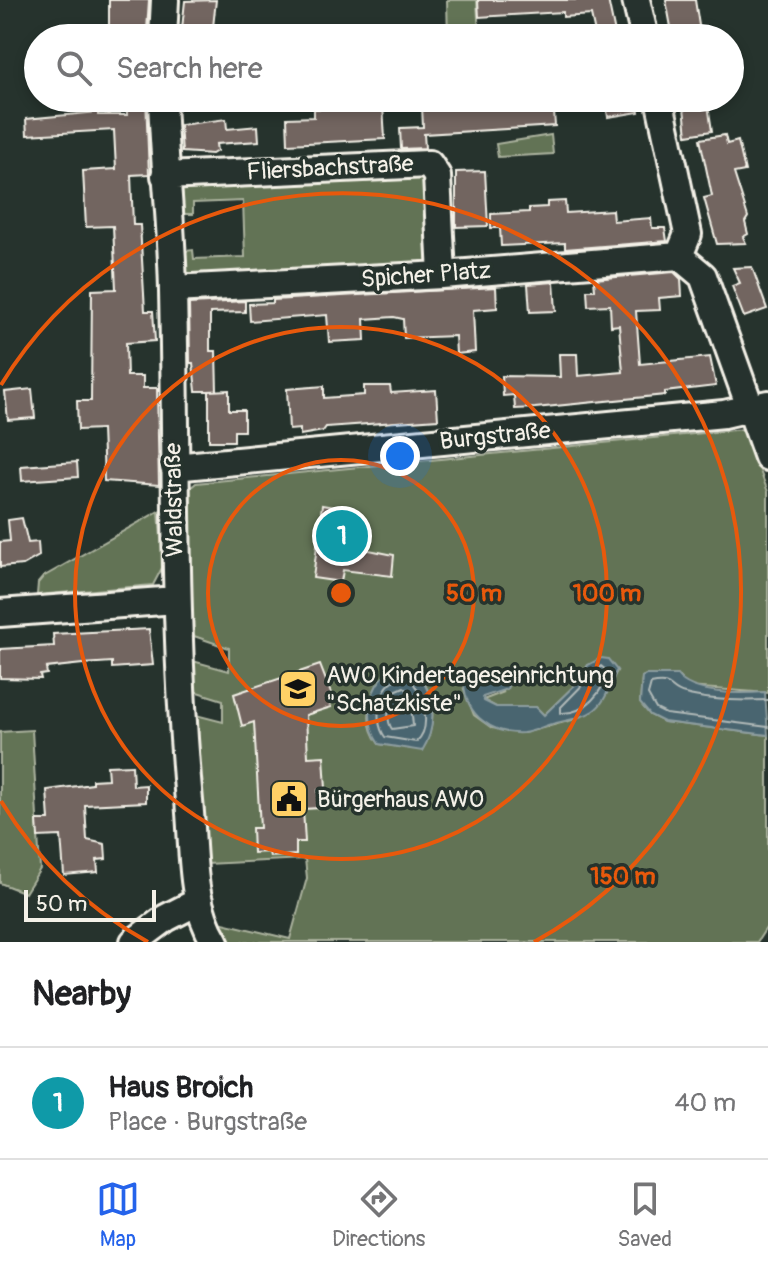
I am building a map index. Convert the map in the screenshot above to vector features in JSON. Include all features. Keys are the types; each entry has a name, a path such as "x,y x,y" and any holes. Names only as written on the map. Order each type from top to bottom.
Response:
{"street":[{"path":"164,24 165,0"},
{"path":"636,0 642,24"},
{"name":"Waldstraße","path":"163,112 173,289 176,600 194,878 211,936"},
{"path":"662,112 688,234 679,256 703,276 760,407 768,457"},
{"name":"Fliersbachstraße","path":"165,176 429,164 437,176 442,275"},
{"name":"Spicher Platz","path":"173,289 442,275 679,256"},
{"name":"Burgstraße","path":"174,467 760,407"},
{"path":"0,613 176,600"},
{"path":"134,942 166,918 199,901"}],"green space":[{"path":"447,0 477,0 478,24 448,24"},
{"path":"551,135 553,154 498,157 496,144"},
{"path":"427,173 430,264 187,277 185,251 193,250 194,259 245,257 243,201 193,203 193,214 183,214 181,186"},
{"path":"744,429 768,492 768,693 688,687 679,677 646,675 642,677 640,703 650,715 664,722 768,735 768,925 757,942 231,942 219,922 290,939 307,878 305,859 207,864 196,715 223,722 223,700 194,691 193,661 229,671 229,648 191,635 189,489 196,483","holes":["588,665 617,671 599,705 572,720 524,733 492,728 474,715 464,689 504,692 483,700 496,707 536,707 544,715 578,682","405,666 423,682 432,704 431,728 422,750 379,744 370,721 370,710 378,689"]},
{"path":"159,511 163,566 153,585 37,595 38,583 43,577"},
{"path":"32,730 40,869 25,893 0,883 0,732"}],"water":[{"path":"601,658 608,659 617,670 598,707 584,716 531,731 512,733 491,727 475,714 466,695 464,684 469,678 503,673 509,683 507,689 483,697 484,701 496,707 536,707 544,715 578,682 588,665"},
{"path":"405,666 423,682 432,704 431,729 422,751 379,744 370,720 371,701 377,685 387,674"},
{"path":"677,675 684,682 718,692 765,692 768,735 664,722 650,715 640,703 642,677"}],"building":[{"path":"109,0 149,0 147,24 109,24"},
{"path":"216,0 213,24 183,24 185,1"},
{"path":"478,0 608,0 613,24 593,24 591,15 563,17 563,12 479,17"},
{"path":"666,0 695,0 699,24 670,24"},
{"path":"98,112 98,115 127,115 127,112 147,112 149,174 131,175 133,225 140,225 145,311 153,311 155,341 126,343 127,376 143,376 143,388 157,388 159,485 104,481 102,429 78,430 77,401 91,401 92,290 116,289 113,226 86,227 83,171 116,169 114,130 27,135 26,119"},
{"path":"314,112 383,112 385,139 288,144 287,118 314,117"},
{"path":"422,112 554,112 555,126 424,134 425,148 401,149 400,128 423,127"},
{"path":"607,112 639,112 608,117"},
{"path":"685,112 709,112 712,131 687,135"},
{"path":"226,119 227,129 258,126 259,141 216,144 217,151 212,154 182,152 180,125"},
{"path":"725,135 727,144 738,141 745,171 734,173 748,217 745,222 748,234 743,237 746,243 717,244 704,198 712,196 700,139"},
{"path":"485,171 488,226 456,227 456,172"},
{"path":"565,201 566,213 612,210 613,221 651,218 652,228 665,228 667,241 565,249 565,243 501,246 500,228 491,228 491,214 529,212 529,208 547,207 547,202"},
{"path":"752,267 767,309 744,317 732,286 740,283 733,268"},
{"path":"674,272 681,279 682,296 659,298 660,310 636,311 640,364 710,357 716,386 665,392 665,395 515,409 514,395 503,396 502,376 560,377 559,354 577,354 578,376 623,372 619,325 611,326 610,305 588,306 587,290 595,290 594,279"},
{"path":"554,282 556,311 530,312 528,284"},
{"path":"496,287 497,308 473,310 475,352 456,354 455,336 404,338 403,319 394,317 364,319 365,340 329,342 327,315 250,321 249,304 273,303 273,300"},
{"path":"245,301 245,312 210,313 210,351 216,351 217,391 196,391 193,363 190,363 189,304"},
{"path":"324,386 324,398 364,395 364,386 390,386 391,393 436,390 438,419 326,427 323,431 300,435 300,429 289,430 287,389"},
{"path":"32,389 35,418 8,420 5,392"},
{"path":"229,390 229,410 244,410 244,431 234,431 234,441 209,441 209,391"},
{"path":"77,462 78,477 22,481 21,466"},
{"path":"322,505 346,509 345,525 367,527 364,549 394,555 392,576 343,570 341,582 313,578"},
{"path":"22,518 28,543 38,542 39,556 23,565 0,567 0,542 10,541 8,520"},
{"path":"149,629 153,665 112,668 112,662 83,664 46,668 47,674 40,675 41,679 0,678 0,649 54,646 53,634"},
{"path":"320,665 332,696 328,697 331,707 306,715 308,757 324,756 326,789 318,790 320,808 303,809 305,842 296,842 296,855 270,857 269,852 253,853 252,828 260,828 254,722 242,726 234,694"},
{"path":"132,765 133,786 146,785 146,802 85,805 87,840 105,844 106,859 97,860 98,872 64,875 61,836 38,837 37,820 49,820 47,790 92,784 92,780 108,779 107,766"}],"place":[{"name":"Haus Broich","path":"342,536"},
{"name":"AWO Kindertageseinrichtung \"Schatzkiste\"","path":"298,689"},
{"name":"Bürgerhaus AWO","path":"289,799"}]}
